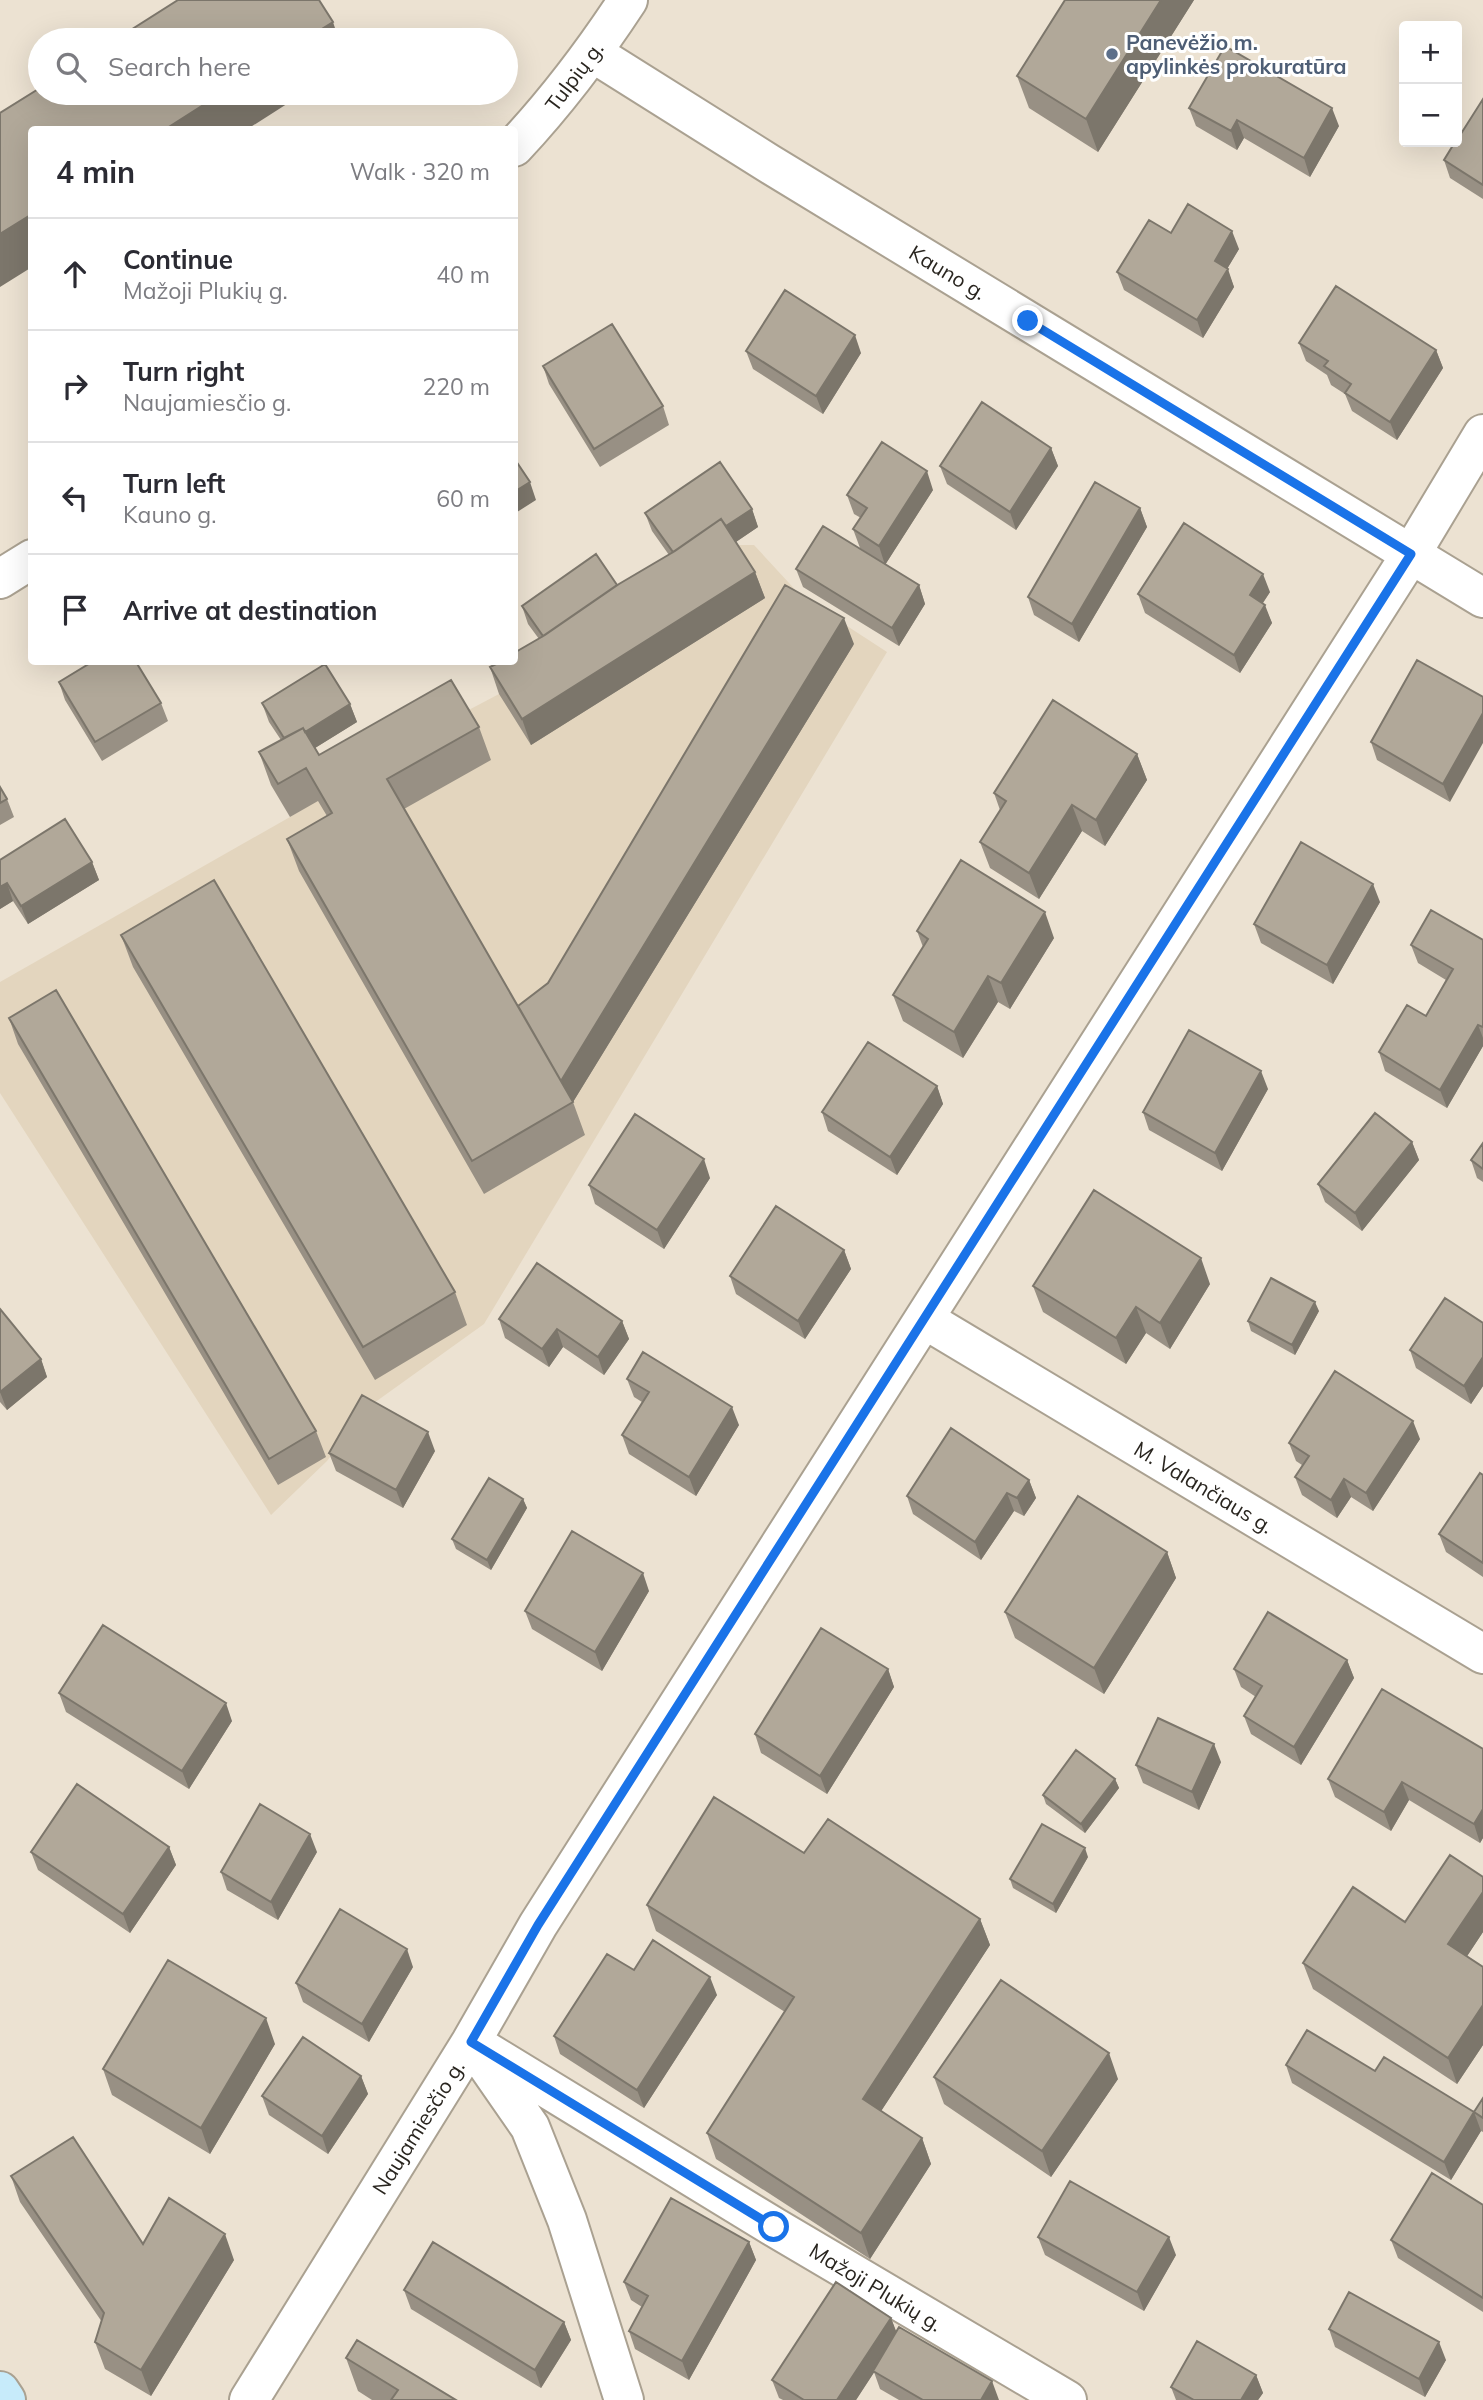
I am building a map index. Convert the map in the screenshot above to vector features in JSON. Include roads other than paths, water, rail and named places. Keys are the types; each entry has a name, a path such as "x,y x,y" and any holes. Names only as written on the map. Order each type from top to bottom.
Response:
{"main road":[{"path":"0,2391 6,2400"}],"street":[{"name":"Tulpių g.","path":"518,143 543,117 593,53 628,0"},
{"name":"Kauno g.","path":"593,53 768,163 1483,598"},
{"name":"Naujamiesčio g.","path":"250,2400 471,2042 538,1925 1411,554 1483,434"},
{"path":"0,579 28,562"},
{"name":"M. Valančiaus g.","path":"924,1319 1483,1654"},
{"path":"471,2042 530,2127 567,2220 624,2400"},
{"name":"Mažoji Plukių g.","path":"471,2042 774,2227 1066,2400"}],"place":[{"name":"Panevėžio m. apylinkės prokuratūra","path":"1112,54"}]}
